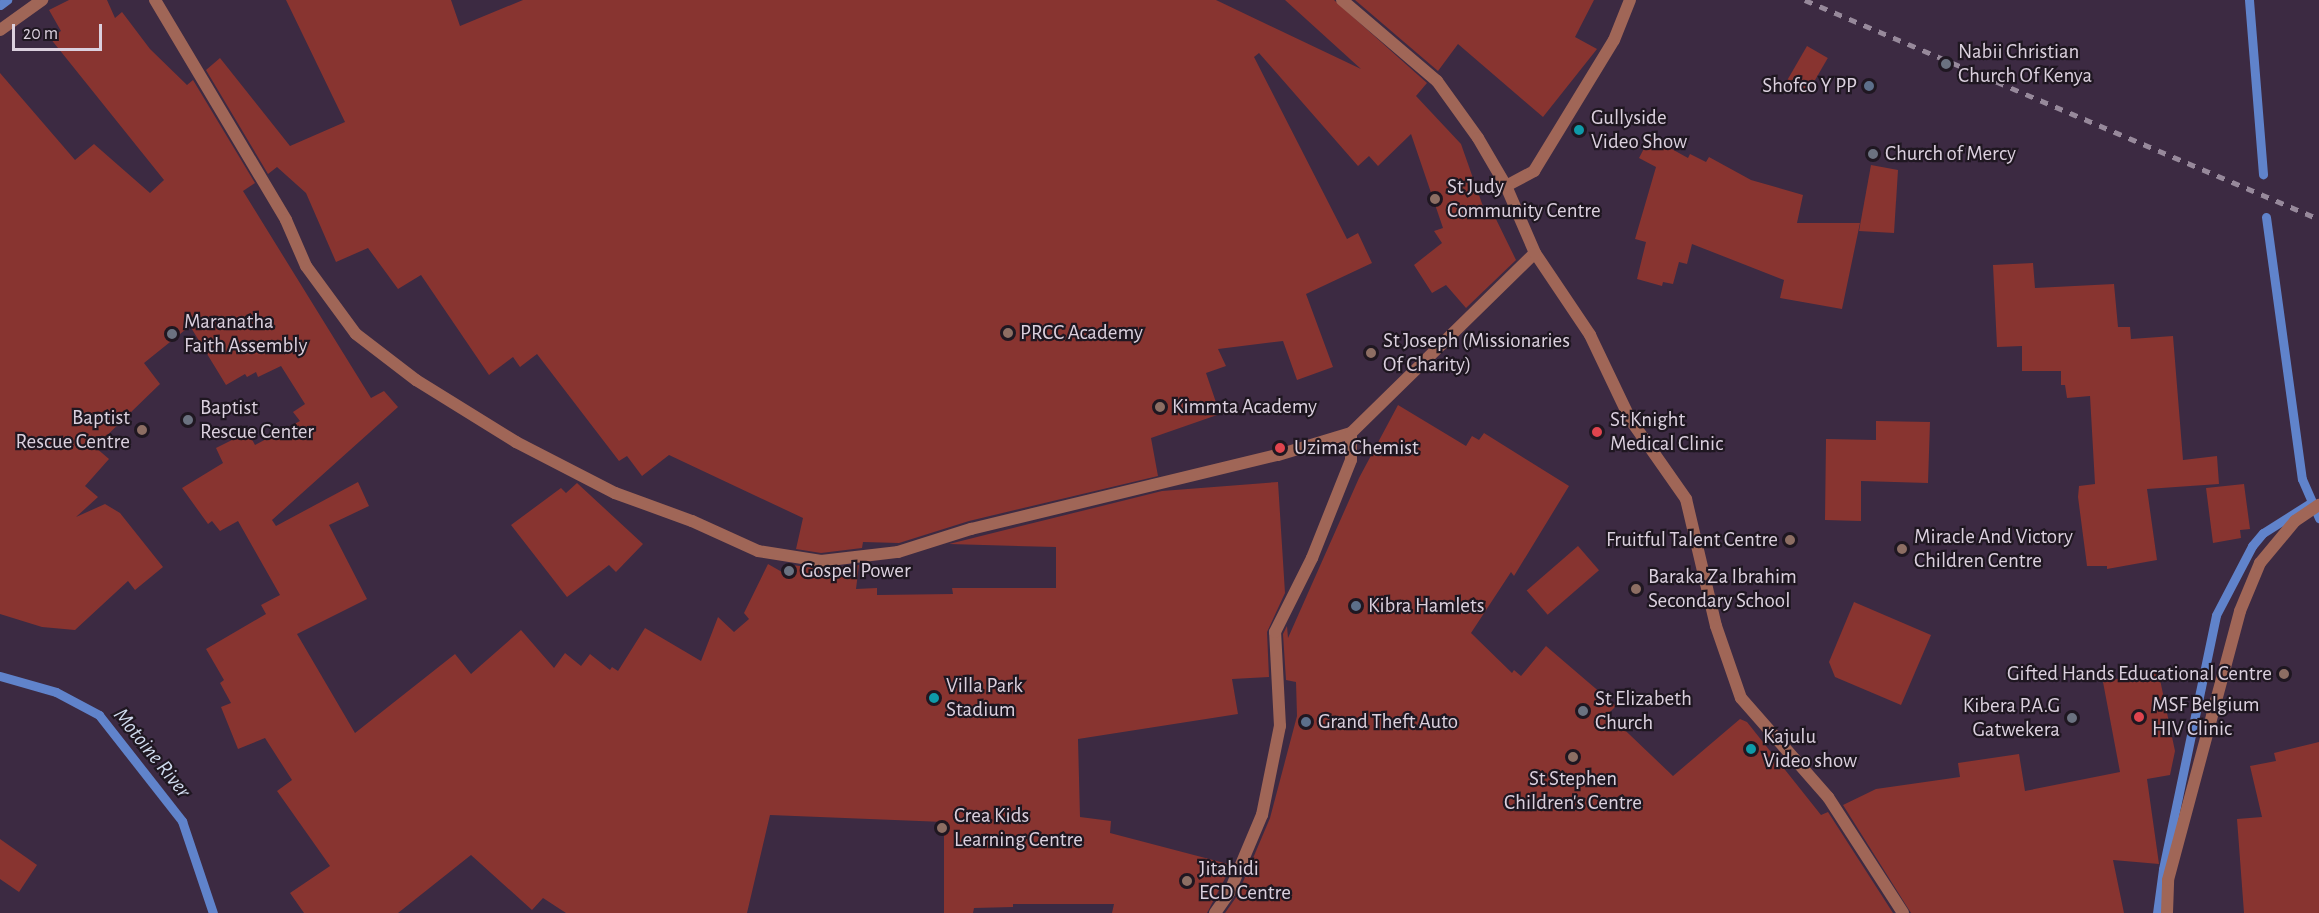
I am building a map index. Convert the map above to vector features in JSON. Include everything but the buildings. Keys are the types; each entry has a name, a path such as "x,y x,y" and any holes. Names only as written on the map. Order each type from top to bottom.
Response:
{"street":[{"path":"0,30 42,0"},
{"path":"155,0 286,220 306,266 356,334 416,380 516,442 615,493 693,521 758,551 821,561 898,552 971,529 1278,455 1351,433 1534,253"},
{"path":"1342,0 1437,81 1478,138 1506,186 1534,253 1590,335 1630,419 1686,499 1716,626 1741,698 1828,797 1903,913"},
{"path":"1506,186 1534,171 1614,40 1630,0"},
{"path":"1215,913 1229,893 1264,804 1280,726 1275,632 1312,558 1352,460 1351,433"},
{"path":"2167,913 2168,880 2240,611 2260,563 2295,521 2319,505"}],"waterway":[{"path":"0,5 7,0"},
{"path":"2249,0 2263,174"},
{"path":"2266,217 2302,479 2319,518"},
{"path":"2157,913 2163,869 2216,615 2252,546 2263,533 2312,502"},
{"name":"Motoine River","path":"0,676 56,692 99,715 182,821 213,913"}],"railway":[{"path":"1805,0 2319,219"}],"place":[{"name":"Nabii Christian Church Of Kenya","path":"1946,64"},
{"name":"Shofco Y PP","path":"1869,86"},
{"name":"Gullyside Video Show","path":"1579,130"},
{"name":"Church of Mercy","path":"1873,154"},
{"name":"St Judy Community Centre","path":"1435,199"},
{"name":"PRCC Academy","path":"1008,333"},
{"name":"Maranatha Faith Assembly","path":"172,334"},
{"name":"St Joseph (Missionaries Of Charity)","path":"1371,353"},
{"name":"Kimmta Academy","path":"1160,407"},
{"name":"Baptist Rescue Center","path":"188,420"},
{"name":"Baptist Rescue Centre","path":"142,430"},
{"name":"St Knight Medical Clinic","path":"1597,432"},
{"name":"Uzima Chemist","path":"1280,448"},
{"name":"Fruitful Talent Centre","path":"1790,540"},
{"name":"Miracle And Victory Children Centre","path":"1902,549"},
{"name":"Gospel Power","path":"789,571"},
{"name":"Baraka Za Ibrahim Secondary School","path":"1636,589"},
{"name":"Kibra Hamlets","path":"1356,606"},
{"name":"Gifted Hands Educational Centre","path":"2284,674"},
{"name":"Villa Park Stadium","path":"934,698"},
{"name":"St Elizabeth Church","path":"1583,711"},
{"name":"MSF Belgium HIV Clinic","path":"2139,717"},
{"name":"Kibera P.A.G Gatwekera","path":"2072,718"},
{"name":"Grand Theft Auto","path":"1306,722"},
{"name":"Kajulu Video show","path":"1751,749"},
{"name":"St Stephen Children's Centre","path":"1573,757"},
{"name":"Crea Kids Learning Centre","path":"942,828"},
{"name":"Jitahidi ECD Centre","path":"1187,881"}]}
